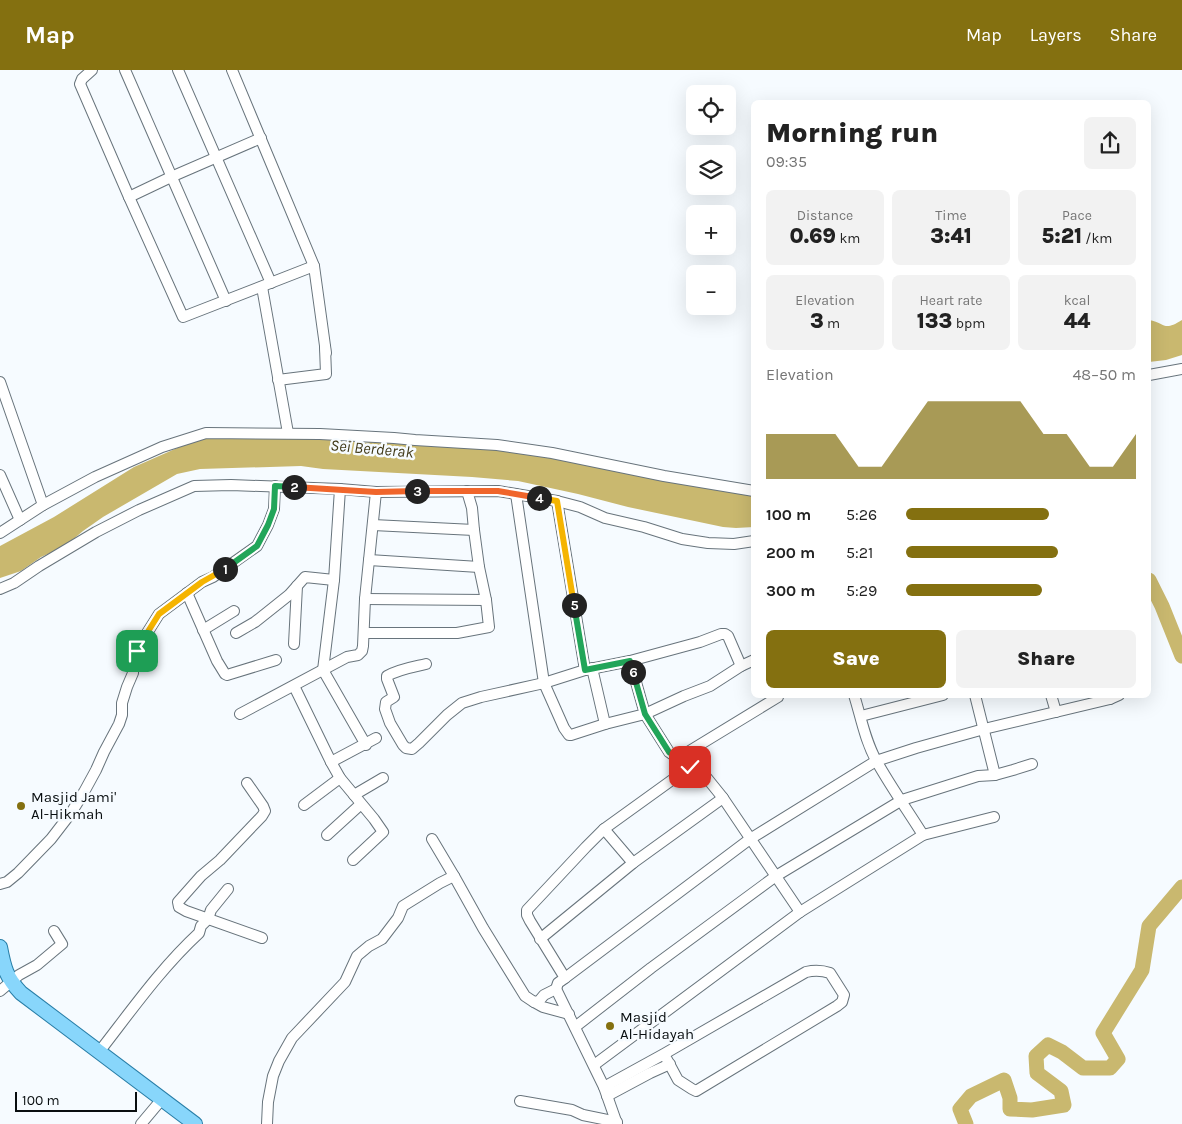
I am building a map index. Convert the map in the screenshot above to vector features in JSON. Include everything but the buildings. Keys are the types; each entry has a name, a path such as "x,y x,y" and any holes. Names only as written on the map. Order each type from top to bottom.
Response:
{"main road":[{"path":"0,947 6,987 21,993 195,1124"}],"street":[{"path":"92,70 82,79 80,84 182,316 185,317 314,266"},
{"path":"125,70 226,301"},
{"path":"178,70 217,157 266,285 278,380 288,433"},
{"path":"232,70 314,266 326,350 326,374 278,380"},
{"path":"129,197 261,138"},
{"path":"1151,376 1182,369"},
{"path":"0,382 42,505"},
{"path":"0,533 42,505 95,477 162,446 206,433 288,433 497,445 552,453 751,491"},
{"path":"0,475 20,520"},
{"path":"0,589 14,583 96,532 138,510 194,486 231,484 376,492 498,491 557,501 580,507 605,518 682,538 708,543 734,544 751,541"},
{"path":"0,884 8,882 51,839 84,792 119,724 124,695 133,673 132,662 142,641 159,614 202,582 213,577 257,546 274,509 275,486"},
{"path":"340,489 334,580 323,670 366,745"},
{"path":"365,633 440,633 487,628 489,625 486,600 479,567 472,508 467,491"},
{"path":"240,714 347,657 358,655 362,651 365,633 365,599 376,492"},
{"path":"516,494 544,683 564,728 569,734 645,714 710,686 751,661"},
{"path":"557,501 588,669 605,724"},
{"path":"373,525 474,530"},
{"path":"369,560 479,567"},
{"path":"236,633 255,622 289,595 305,577 334,580"},
{"path":"294,644 297,586"},
{"path":"188,594 219,664 227,675 276,660"},
{"path":"365,599 486,600"},
{"path":"203,630 234,611"},
{"path":"426,664 404,669 387,676 394,697 386,702 385,709 390,723 406,748 412,749 419,744 447,715 462,703 544,683 588,669 630,661 724,634 728,636 741,666"},
{"path":"630,661 645,714 669,752 690,767"},
{"path":"294,686 340,778 383,832 353,860"},
{"path":"678,758 776,698"},
{"path":"855,698 866,737 876,761 923,835"},
{"path":"861,716 930,698"},
{"path":"976,698 995,775"},
{"path":"1052,698 1056,712"},
{"path":"534,1002 539,1001 556,989 558,983 750,839 876,761 984,729 1105,698"},
{"path":"331,762 376,738"},
{"path":"576,1027 651,968 776,876 902,800 978,776 995,775 1032,764"},
{"path":"565,978 540,939 527,915 527,910 604,830 690,767 698,767 723,798 800,912"},
{"path":"304,805 340,778"},
{"path":"354,795 383,778"},
{"path":"247,783 263,806 262,816 225,855 201,876 178,902 178,907 262,938"},
{"path":"540,939 633,863 723,798"},
{"path":"327,835 361,804"},
{"path":"594,1065 800,912 923,835 994,817"},
{"path":"604,830 633,863"},
{"path":"432,839 525,996 550,1009 569,1014"},
{"path":"266,1124 273,1076 292,1038 346,982 357,956 369,946 382,939 398,918 404,906 454,876"},
{"path":"100,1052 161,973 186,944 199,933 201,926 208,919 211,910 228,890"},
{"path":"6,987 19,975 37,965 62,944 54,931"},
{"path":"606,1092 648,1069 664,1054 806,972 814,970 830,973 844,995 842,1002 837,1006 696,1090 692,1090 678,1080 664,1054"},
{"path":"556,989 594,1065 617,1123"},
{"path":"648,1069 670,1064"},
{"path":"141,1124 162,1099"},
{"path":"520,1101 572,1110 583,1115 617,1123"}],"water":[{"path":"1151,320 1168,326 1182,320 1182,355 1151,362"},
{"name":"Sei Berderak","path":"200,438 352,439 364,443 377,439 493,447 751,495 751,527 723,527 518,481 301,466 200,469 177,474 103,517 64,547 41,557 21,571 0,578 0,546 54,517 134,467"}],"waterway":[{"path":"1151,584 1182,656"},
{"path":"966,1124 960,1109 971,1096 1004,1080 1010,1098 1010,1109 1032,1110 1064,1105 1061,1091 1037,1073 1036,1056 1048,1045 1062,1052 1083,1068 1110,1068 1118,1059 1103,1033 1142,970 1149,926 1182,887"}],"place":[{"name":"Masjid Jami' Al-Hikmah","path":"21,806"},
{"name":"Masjid Al-Hidayah","path":"610,1026"}],"route":[{"path":"137,651 159,614 202,582 213,577 257,546 274,509 275,486 376,492 498,491 557,501 585,670 630,661 645,714 669,752 690,767"}]}
